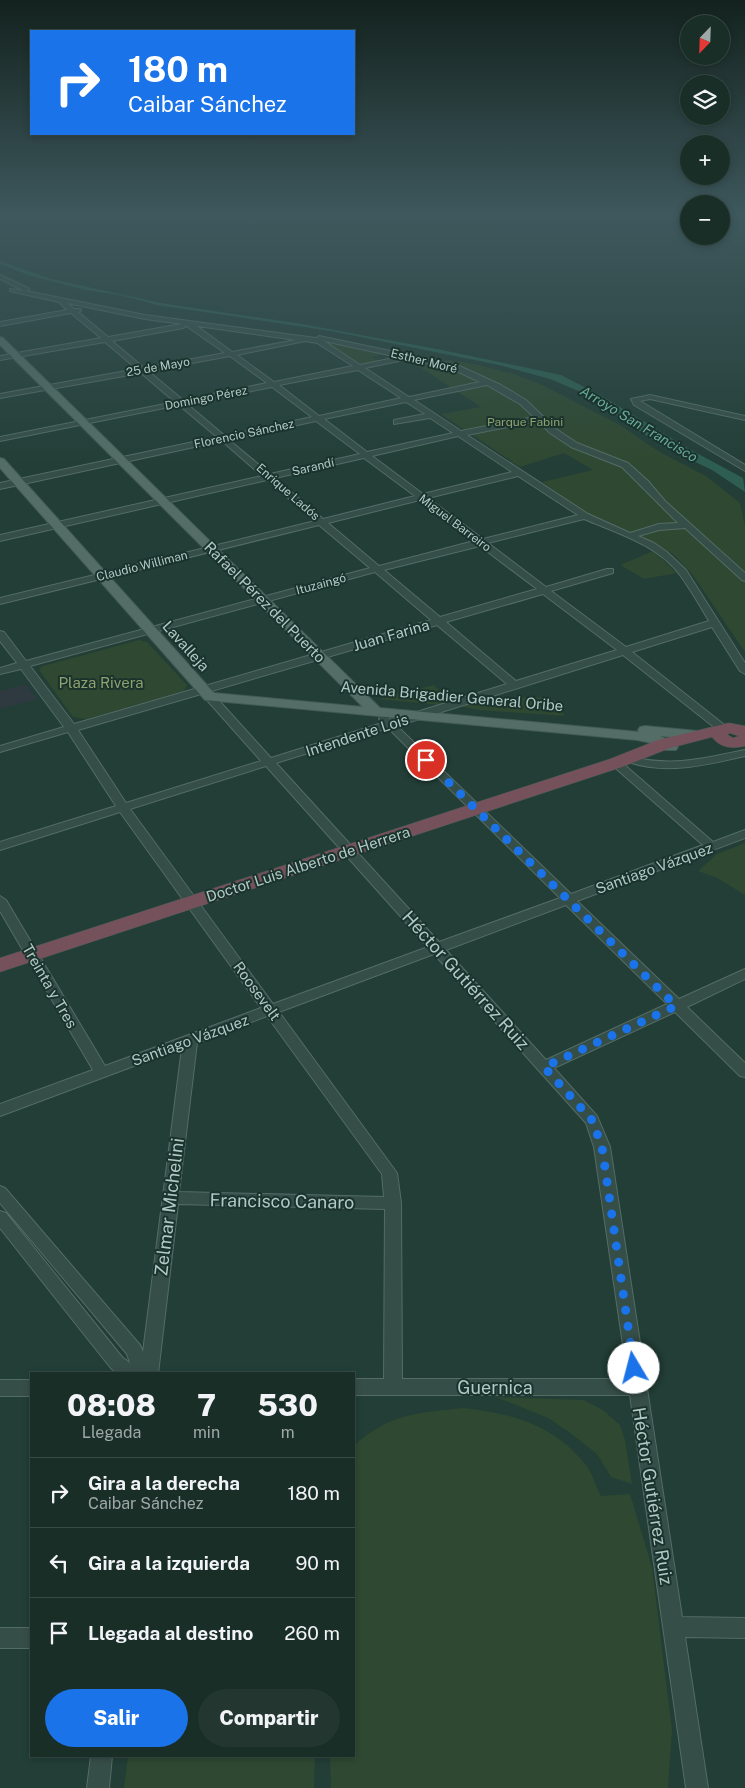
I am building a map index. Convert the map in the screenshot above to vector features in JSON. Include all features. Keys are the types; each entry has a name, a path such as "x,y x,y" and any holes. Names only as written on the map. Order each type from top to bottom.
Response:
{"highway":[{"name":"Doctor Luis Alberto de Herrera","path":"0,965 624,761 698,735 738,738"},
{"name":"Doctor Luis Alberto de Herrera","path":"668,745 738,738"}],"main road":[{"name":"Rafael Pérez del Puerto","path":"0,340 264,599 373,709"},
{"name":"Lavalleja","path":"0,461 206,694"},
{"name":"Avenida Brigadier General Oribe","path":"206,694 373,709 430,711 604,730 648,737 668,745"},
{"name":"Avenida Brigadier General Oribe","path":"373,709 414,716 698,735"}],"street":[{"name":"Esther Moré","path":"57,299 188,323 315,338 454,367 488,382 523,402 553,431 574,445 625,465 645,483 662,503 745,578"},
{"name":"Esther Moré","path":"67,299 99,307"},
{"name":"Enrique Ladós","path":"60,300 514,685"},
{"path":"0,324 99,307"},
{"path":"0,358 188,323"},
{"name":"Miguel Barreiro","path":"188,323 318,418 738,738"},
{"name":"Esther Moré","path":"315,338 585,516 664,554 683,572 745,671"},
{"name":"25 de Mayo","path":"0,396 315,338"},
{"name":"Domingo Pérez","path":"0,439 412,357"},
{"name":"Florencio Sánchez","path":"0,486 488,382"},
{"path":"744,467 637,403 635,399 650,397 745,418"},
{"path":"397,422 431,415"},
{"name":"Sarandí","path":"0,538 458,434 540,418"},
{"name":"Claudio Williman","path":"0,602 518,473"},
{"path":"648,529 660,515 662,503"},
{"name":"Ituzaingó","path":"0,671 377,569 585,516"},
{"path":"630,536 648,529 676,524 689,526"},
{"name":"Juan Farina","path":"0,749 71,728 206,694 319,656 610,572"},
{"name":"Intendente Lois","path":"0,846 714,623"},
{"name":"Roosevelt","path":"0,634 71,728 123,808 193,902 270,1011 383,1162 389,1173 392,1184 393,1203 393,1387"},
{"name":"Lavalleja","path":"206,694 348,851"},
{"name":"Rafael Pérez del Puerto","path":"373,709 745,1072"},
{"name":"Doctor Luis Alberto de Herrera","path":"624,761 670,765 693,763 738,738"},
{"path":"624,761 711,846"},
{"name":"Santiago Vázquez","path":"0,1110 745,834"},
{"name":"Héctor Gutiérrez Ruiz","path":"348,851 592,1120 602,1147 697,1788"},
{"name":"Treinta y Tres","path":"0,900 101,1072"},
{"path":"544,1067 745,974"},
{"name":"Zelmar Michelini","path":"149,1372 190,1039"},
{"path":"0,1192 134,1350 141,1372"},
{"name":"Francisco Canaro","path":"170,1198 393,1203"},
{"path":"0,1217 116,1362 128,1372"},
{"path":"46,1274 60,1263"},
{"name":"Guernica","path":"355,1388 637,1387"},
{"path":"0,1388 30,1388"},
{"path":"673,1627 745,1628"},
{"path":"0,1638 30,1638"},
{"path":"98,1788 102,1757"}],"shaded area":[{"path":"26,684 37,699 0,709 0,691"}],"green space":[{"path":"320,339 388,353 372,357 378,361 362,365"},
{"name":"Parque Fabini","path":"449,360 475,364 514,374 542,385 620,425 658,451 706,476 740,503 745,526 745,652 692,574 673,554 656,544 592,516 542,482 593,470 564,453 520,467 441,414 481,407 418,366"},
{"path":"653,551 677,573 644,579 620,565"},
{"name":"Plaza Rivera","path":"139,640 147,642 187,685 184,691 86,719 73,717 39,670 43,666"},
{"path":"434,685 448,700 438,705 378,699"},
{"path":"495,693 513,698 537,697 555,700 565,716 478,710 459,706"},
{"path":"745,843 745,895 717,878 698,871 717,854"},
{"path":"496,1397 584,1400 603,1410 620,1425 625,1440 632,1484 611,1477 597,1454 548,1418"},
{"path":"464,1408 482,1410 531,1423 560,1440 573,1451 586,1465 601,1496 630,1494 652,1567 672,1730 668,1788 331,1788 330,1757 355,1757 355,1445 366,1435 392,1421 405,1416"},
{"path":"128,1757 315,1757 314,1788 124,1788"}],"water":[{"name":"Arroyo San Francisco","path":"136,299 302,324 442,350 561,375 600,395 691,450 743,478 745,492 712,470 660,445 588,395 550,379 499,365 331,331 157,305"}],"route":[{"path":"426,760 676,1006 544,1067 592,1120 602,1147 634,1368"}]}
